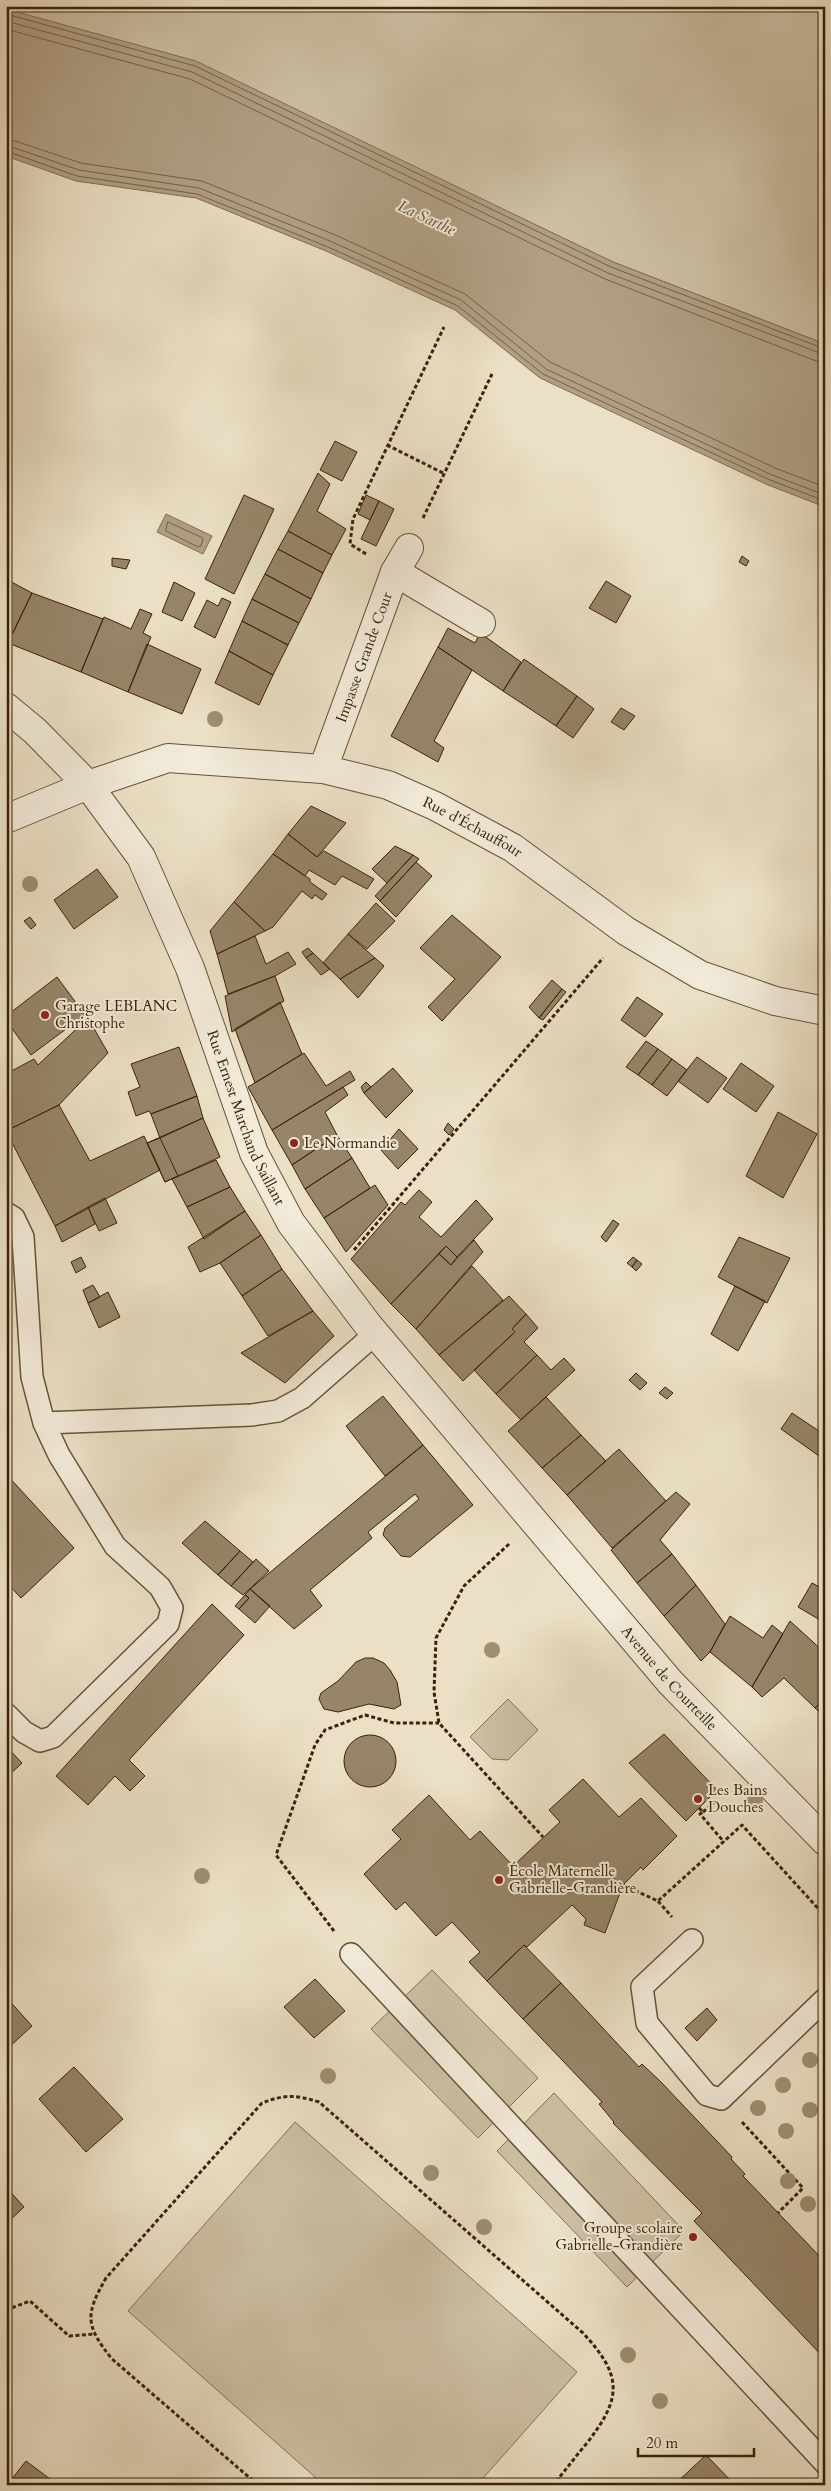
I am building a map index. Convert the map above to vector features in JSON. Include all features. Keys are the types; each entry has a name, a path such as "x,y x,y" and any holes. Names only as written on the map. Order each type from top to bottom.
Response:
{"street":[{"name":"Impasse Grande Cour","path":"323,769 395,572 409,548"},
{"path":"395,572 481,623"},
{"name":"Rue Ernest Marchand Saillant","path":"6,707 35,731 88,785 140,856 190,968 254,1153 291,1223 375,1334 529,1513"},
{"name":"Rue d'Échauffour","path":"6,819 88,785 168,758 323,769 388,785 435,806 513,848 626,931 700,975 775,1001 825,1011"},
{"name":"Avenue de Courteille","path":"529,1513 670,1682 825,1841"}],"lane":[{"path":"6,1213 14,1218 23,1237 32,1377 44,1423 59,1455 115,1546 160,1587 172,1608 168,1624 53,1736 40,1741 24,1732 6,1714"},
{"path":"44,1423 252,1415 278,1411 302,1398 375,1334"},
{"path":"692,1940 642,1987 647,2023 707,2095 721,2099 825,1999"},
{"path":"351,1954 825,2463"}],"path":[{"path":"395,572 350,544 353,519 444,327"},
{"path":"409,548 492,374"},
{"path":"387,445 445,474"},
{"path":"331,1277 626,931"},
{"path":"529,1513 464,1586 436,1638 434,1678 439,1723 543,1837"},
{"path":"351,1954 276,1855 315,1745 325,1730 365,1715 394,1723 439,1723"},
{"path":"724,1842 700,1814 716,1801 724,1810 730,1804"},
{"path":"699,1808 703,1812"},
{"path":"623,1885 658,1901 742,1825 825,1916"},
{"path":"258,2485 112,2359 94,2334 90,2314 94,2299 106,2278 262,2103 276,2097 298,2096 319,2102 583,2334 600,2352 609,2370 614,2390 610,2409 553,2485"},
{"path":"721,2099 803,2188 778,2213"},
{"path":"6,2310 30,2301 69,2336 94,2334"},
{"path":"558,2478 564,2485"}],"shaded area":[{"path":"6,6 825,6 825,344 613,262 408,164 6,9"},
{"path":"508,1699 538,1730 508,1760 492,1759 470,1737"},
{"path":"432,1970 538,2078 478,2138 371,2029"},
{"path":"554,2093 684,2231 627,2287 497,2151"},
{"path":"295,2122 577,2372 477,2485 324,2485 128,2311"}],"water":[{"name":"La Sarthe","path":"6,9 196,61 613,262 825,344 825,507 768,485 540,378 455,310 326,251 196,198 76,181 6,156"},
{"path":"166,514 212,536 203,554 157,532"}],"building":[{"path":"335,441 357,452 342,481 320,470"},
{"path":"318,473 330,484 317,511 346,529 332,555 288,531"},
{"path":"244,495 274,509 234,594 205,579"},
{"path":"366,495 379,501 370,520 358,514"},
{"path":"379,501 394,509 376,546 361,539"},
{"path":"288,531 332,555 323,573 278,549"},
{"path":"278,549 323,573 311,599 265,574"},
{"path":"742,556 749,561 746,566 739,562"},
{"path":"112,558 130,560 126,569 112,566"},
{"path":"265,574 311,599 299,623 252,599"},
{"path":"6,579 32,593 8,643 6,642"},
{"path":"606,581 631,596 616,623 589,608"},
{"path":"174,582 195,593 182,621 162,612"},
{"path":"32,593 103,619 81,672 8,643"},
{"path":"222,598 231,602 215,638 194,627 207,600 218,606"},
{"path":"252,599 299,623 288,645 242,621"},
{"path":"140,609 152,614 143,633 151,637 128,692 81,672 104,617 131,629"},
{"path":"242,621 288,645 273,675 229,651"},
{"path":"448,628 475,643 480,633 521,662 503,691 438,647"},
{"path":"147,644 201,669 182,714 128,692"},
{"path":"438,647 472,670 434,741 444,748 438,762 391,736"},
{"path":"229,651 273,675 259,705 215,683"},
{"path":"524,659 577,696 556,726 503,691"},
{"path":"577,696 594,709 573,738 556,726"},
{"path":"621,708 635,716 624,730 611,722"},
{"path":"311,806 346,823 317,857 288,834"},
{"path":"288,834 317,857 324,851 374,879 367,889 342,876 335,885 309,870 305,876 273,854"},
{"path":"395,846 413,855 387,883 372,869"},
{"path":"273,854 310,879 310,882 327,894 322,900 315,895 312,899 302,891 273,927 265,931 234,902"},
{"path":"413,855 419,859 380,901 375,896"},
{"path":"416,862 432,876 396,917 380,901"},
{"path":"97,869 118,897 74,929 54,900"},
{"path":"234,902 265,931 217,954 210,931"},
{"path":"376,903 395,921 367,949 348,934"},
{"path":"452,915 501,957 442,1021 428,1007 455,979 420,948"},
{"path":"30,917 36,925 31,929 24,921"},
{"path":"348,934 375,958 340,979 323,963"},
{"path":"255,936 266,964 288,952 296,964 275,976 228,994 217,954"},
{"path":"308,948 313,953 306,958 302,952"},
{"path":"313,953 330,969 321,975 306,958"},
{"path":"375,958 384,966 358,998 340,979"},
{"path":"275,976 284,1001 232,1032 225,996"},
{"name":"Garage LEBLANC Christophe","path":"57,977 85,1015 31,1055 6,1020 6,1016"},
{"path":"552,980 562,989 539,1018 529,1007"},
{"path":"562,989 566,992 543,1020 539,1018"},
{"path":"637,997 663,1014 645,1037 621,1020"},
{"path":"280,1002 302,1054 255,1083 235,1029"},
{"name":"Garage LEBLANC Christophe","path":"88,1018 108,1053 59,1105 6,1131 6,1074 34,1059 38,1065"},
{"path":"646,1041 658,1049 638,1075 626,1067"},
{"path":"179,1047 197,1096 151,1114 149,1111 136,1116 128,1092 140,1087 131,1064"},
{"path":"658,1049 672,1059 652,1085 638,1075"},
{"path":"304,1053 326,1086 350,1071 355,1080 272,1130 248,1087"},
{"path":"697,1057 727,1078 708,1103 678,1081"},
{"path":"672,1059 687,1070 667,1096 652,1085"},
{"path":"741,1063 774,1086 756,1112 723,1089"},
{"path":"393,1068 413,1091 386,1118 364,1093"},
{"path":"366,1082 371,1087 364,1093 361,1087"},
{"path":"343,1087 348,1095 325,1112 337,1135 292,1165 272,1130"},
{"path":"197,1096 203,1118 160,1138 151,1114"},
{"path":"59,1105 90,1161 144,1136 160,1170 55,1226 6,1131"},
{"path":"778,1112 817,1134 783,1198 746,1176"},
{"path":"203,1118 220,1157 165,1182 147,1143"},
{"path":"448,1123 454,1129 449,1135 444,1130"},
{"path":"399,1129 418,1149 398,1169 381,1150"},
{"path":"337,1135 352,1158 305,1189 292,1165"},
{"path":"160,1138 178,1176 165,1182 147,1143"},
{"path":"352,1158 370,1188 324,1218 305,1189"},
{"path":"216,1160 230,1187 187,1207 172,1179"},
{"path":"375,1185 388,1205 346,1252 324,1218"},
{"path":"230,1187 245,1211 204,1239 187,1207"},
{"path":"419,1190 432,1202 419,1217 441,1237 476,1200 493,1219 457,1257 446,1246 391,1304 351,1259 401,1202 405,1205"},
{"path":"105,1198 117,1223 99,1231 88,1207"},
{"path":"88,1207 95,1224 62,1242 55,1226"},
{"path":"245,1211 261,1235 220,1263 200,1272 188,1247"},
{"path":"613,1220 619,1224 606,1242 601,1237"},
{"path":"261,1235 282,1269 242,1296 220,1263"},
{"path":"739,1237 790,1258 767,1303 718,1277"},
{"path":"474,1240 483,1252 416,1329 391,1304 439,1254 451,1265"},
{"path":"446,1246 457,1257 451,1265 439,1254"},
{"path":"81,1257 86,1267 76,1273 71,1262"},
{"path":"633,1257 637,1260 632,1267 627,1263"},
{"path":"637,1260 642,1264 636,1271 632,1267"},
{"path":"472,1266 503,1300 439,1355 416,1329"},
{"path":"282,1269 313,1311 268,1336 242,1296"},
{"path":"93,1285 100,1297 88,1303 83,1290"},
{"path":"735,1286 765,1301 738,1351 711,1334"},
{"path":"108,1292 120,1317 99,1328 88,1303"},
{"path":"509,1296 526,1314 512,1329 515,1332 463,1381 439,1355"},
{"path":"313,1311 334,1336 285,1383 241,1353"},
{"path":"526,1314 538,1328 524,1342 537,1355 496,1394 474,1370 515,1332 512,1329"},
{"path":"537,1355 551,1370 564,1358 575,1370 521,1420 496,1394"},
{"path":"636,1373 647,1383 640,1390 629,1380"},
{"path":"665,1387 673,1393 667,1399 659,1393"},
{"path":"383,1396 423,1445 385,1476 346,1426"},
{"path":"546,1397 581,1435 542,1468 508,1431"},
{"path":"792,1413 825,1435 825,1445 819,1456 781,1429"},
{"path":"581,1435 606,1461 567,1495 542,1468"},
{"path":"423,1445 473,1505 410,1557 401,1556 383,1535 385,1528 419,1499 415,1494 368,1532 372,1538 310,1590 322,1606 294,1629 250,1589"},
{"path":"619,1449 666,1501 612,1548 567,1495"},
{"path":"6,1474 74,1548 21,1598 6,1582"},
{"path":"676,1492 690,1504 660,1540 672,1554 637,1583 611,1550"},
{"path":"205,1521 240,1551 218,1575 182,1543"},
{"path":"240,1551 253,1562 231,1586 218,1575"},
{"path":"672,1554 696,1585 664,1616 637,1583"},
{"path":"256,1559 269,1571 243,1595 231,1586"},
{"path":"812,1583 825,1590 825,1610 820,1620 798,1607"},
{"path":"696,1585 725,1624 710,1652 701,1661 664,1616"},
{"path":"250,1589 270,1606 255,1623 239,1609 249,1598 245,1595"},
{"path":"245,1595 249,1598 239,1609 235,1606"},
{"path":"212,1604 244,1635 129,1760 145,1776 130,1791 115,1776 88,1805 56,1776"},
{"path":"730,1616 763,1638 772,1625 783,1634 752,1687 710,1652"},
{"path":"790,1621 825,1653 825,1698 815,1708 784,1678 762,1697 752,1687"},
{"path":"365,1658 373,1658 384,1663 390,1670 397,1682 401,1705 394,1709 369,1704 338,1712 324,1709 319,1699 321,1693 338,1681 356,1662"},
{"path":"825,1698 825,1717 815,1708"},
{"path":"664,1734 717,1790 686,1821 629,1763"},
{"path":"370,1735 380,1737 388,1743 394,1751 396,1761 394,1771 388,1779 380,1785 370,1787 360,1785 352,1779 346,1771 344,1761 346,1751 352,1743 360,1737"},
{"path":"6,1746 22,1763 6,1778"},
{"name":"École Maternelle Gabrielle-Grandière","path":"583,1779 619,1817 641,1798 677,1836 643,1870 641,1867 623,1885 605,1933 584,1925 586,1919 572,1905 527,1947 524,1945 487,1981 469,1962 480,1952 452,1922 436,1936 405,1902 396,1910 364,1874 401,1839 392,1830 429,1795 470,1840 480,1831 513,1866 560,1822 549,1810"},
{"path":"524,1945 561,1983 523,2019 487,1981"},
{"path":"315,1979 345,2011 314,2038 284,2007"},
{"path":"561,1983 639,2067 642,2064 661,2082 732,2157 731,2159 745,2174 743,2176 825,2262 825,2359 694,2221 702,2213 613,2123 599,2104 602,2102 523,2019"},
{"path":"6,1997 32,2026 6,2050"},
{"path":"707,2008 717,2020 697,2041 685,2028"},
{"path":"74,2067 123,2119 86,2152 39,2099"},
{"path":"6,2187 24,2207 6,2224"},
{"path":"706,2455 735,2485 674,2485"},
{"path":"26,2461 58,2485 7,2485"}],"place":[{"name":"Garage LEBLANC Christophe","path":"45,1015"},
{"name":"Le Normandie","path":"294,1143"},
{"name":"Les Bains Douches","path":"698,1799"},
{"name":"École Maternelle Gabrielle-Grandière","path":"499,1880"},
{"name":"Groupe scolaire Gabrielle-Grandière","path":"693,2237"}]}
